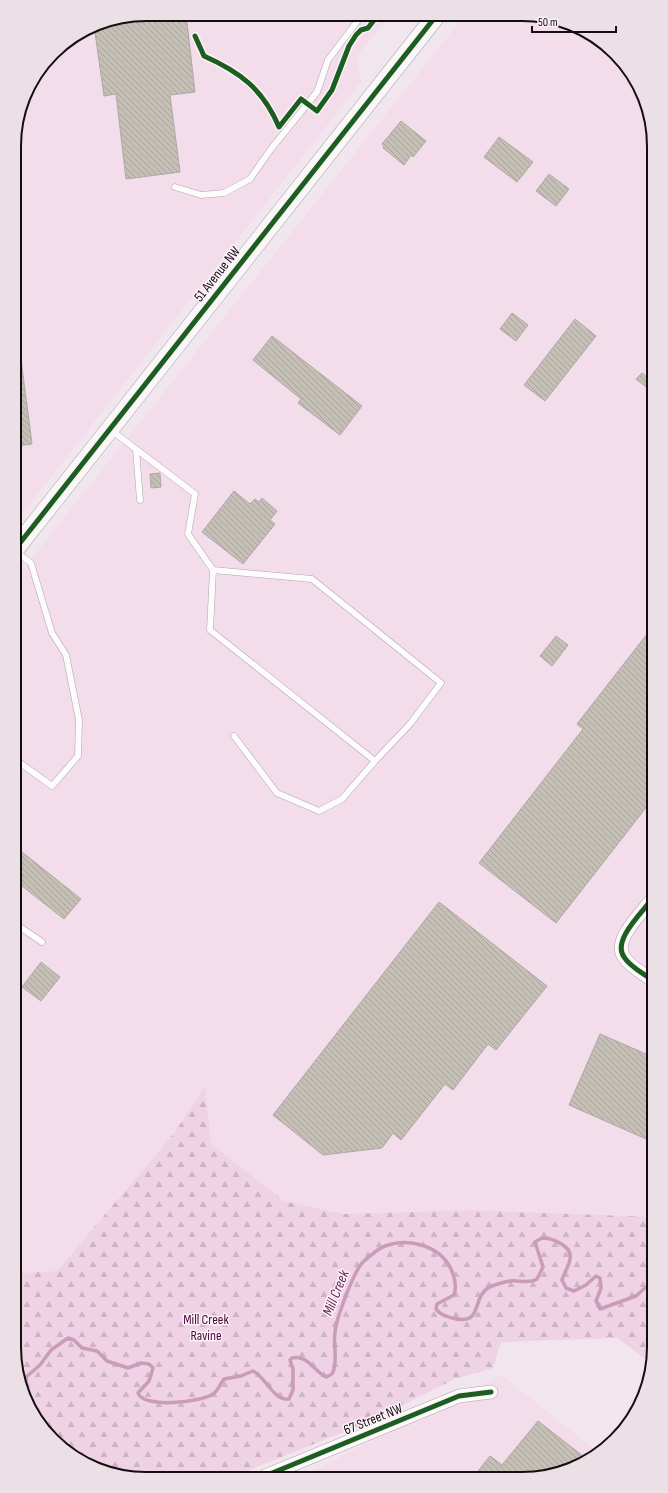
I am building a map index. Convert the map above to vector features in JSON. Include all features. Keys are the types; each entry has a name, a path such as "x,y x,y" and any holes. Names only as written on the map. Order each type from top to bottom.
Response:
{"street":[{"name":"51 Avenue NW","path":"21,542 432,21"},
{"path":"647,906 626,932 621,940 620,948 623,956 630,964 647,976"},
{"name":"67 Street NW","path":"275,1472 459,1396 491,1392"}],"lane":[{"path":"174,187 201,195 224,193 250,179 271,149 317,92 328,60 357,21"},
{"path":"110,428 194,494 188,534 213,570 210,630 375,761"},
{"path":"136,449 140,500"},
{"path":"21,556 30,563 52,633 66,655 79,720 78,756 52,786 21,764"},
{"path":"213,570 312,579 441,683 410,724 342,799 319,810 277,793 234,736"},
{"path":"21,928 42,942"}],"shaded area":[{"path":"386,21 357,56 361,82 21,516 21,138 25,114 31,98 47,70 64,52 77,42 98,31 114,25 130,22"},
{"path":"460,21 530,21 546,23 577,34 598,47 610,58 621,70 637,98 643,114 647,146 647,1217 471,1210 343,1214 284,1201 211,1144 205,1086 175,1132 57,1271 21,1273 21,572"},
{"path":"501,1375 594,1449 570,1462 554,1468 538,1471 311,1472"}],"green space":[{"name":"Mill Creek Ravine","path":"205,1086 211,1144 284,1201 343,1214 471,1210 647,1217 646,1360 617,1338 501,1342 493,1368 455,1379 369,1422 244,1472 138,1472 122,1470 91,1459 64,1441 52,1429 42,1416 31,1395 25,1379 22,1363 21,1273 57,1271 175,1132"}],"building":[{"path":"187,21 195,92 170,95 180,172 126,179 116,94 104,96 95,32 114,25 130,22"},
{"path":"401,121 426,141 413,157 411,155 404,165 383,148 384,146 382,144"},
{"path":"499,137 533,162 517,182 484,157"},
{"path":"549,174 569,189 556,206 536,191"},
{"path":"512,313 528,325 516,341 500,329"},
{"path":"575,319 596,336 545,401 524,385"},
{"path":"272,336 362,406 340,435 298,403 301,399 253,360"},
{"path":"21,359 32,444 21,445"},
{"path":"642,373 647,377 647,388 636,379"},
{"path":"160,473 161,487 151,488 150,474"},
{"path":"234,491 250,504 255,499 259,502 262,498 277,511 270,520 275,524 243,564 202,532"},
{"path":"647,634 647,806 556,923 479,863 583,729 577,724"},
{"path":"556,636 568,645 552,666 540,656"},
{"path":"21,851 81,899 64,919 21,885"},
{"path":"439,902 547,986 496,1050 488,1044 453,1090 445,1084 401,1140 393,1133 382,1148 323,1155 273,1115"},
{"path":"41,962 60,977 41,1001 22,987"},
{"path":"600,1034 647,1054 647,1139 569,1105"},
{"path":"538,1421 583,1456 554,1468 538,1471 477,1472 490,1456 502,1465"}],"waterway":[{"name":"Mill Creek","path":"27,1383 26,1377 40,1365 51,1350 68,1338 74,1340 82,1348 97,1351 107,1361 128,1368 141,1363 149,1364 153,1368 149,1381 138,1393 142,1398 151,1401 173,1402 207,1397 215,1393 224,1379 241,1376 253,1371 262,1378 274,1393 283,1399 289,1399 293,1390 293,1369 290,1360 292,1358 297,1357 306,1361 326,1377 333,1373 335,1363 336,1326 355,1275 363,1262 382,1247 394,1243 414,1243 432,1249 446,1261 454,1276 455,1292 454,1295 437,1304 436,1309 445,1316 463,1320 474,1314 481,1296 485,1290 492,1286 503,1282 527,1282 537,1279 543,1267 535,1242 542,1238 556,1241 565,1247 570,1254 570,1259 562,1280 566,1288 574,1291 586,1285 596,1276 600,1278 601,1288 596,1301 600,1309 636,1296 647,1287"}],"cycle path":[{"path":"195,36 204,56 229,68 258,92 266,102 279,127 301,99 317,111 332,90 349,46 356,35 361,30 368,28 373,21"},
{"path":"21,542 432,21"},
{"path":"647,905 625,935 621,950 627,961 647,977"},
{"path":"275,1472 459,1396 491,1392"}]}
